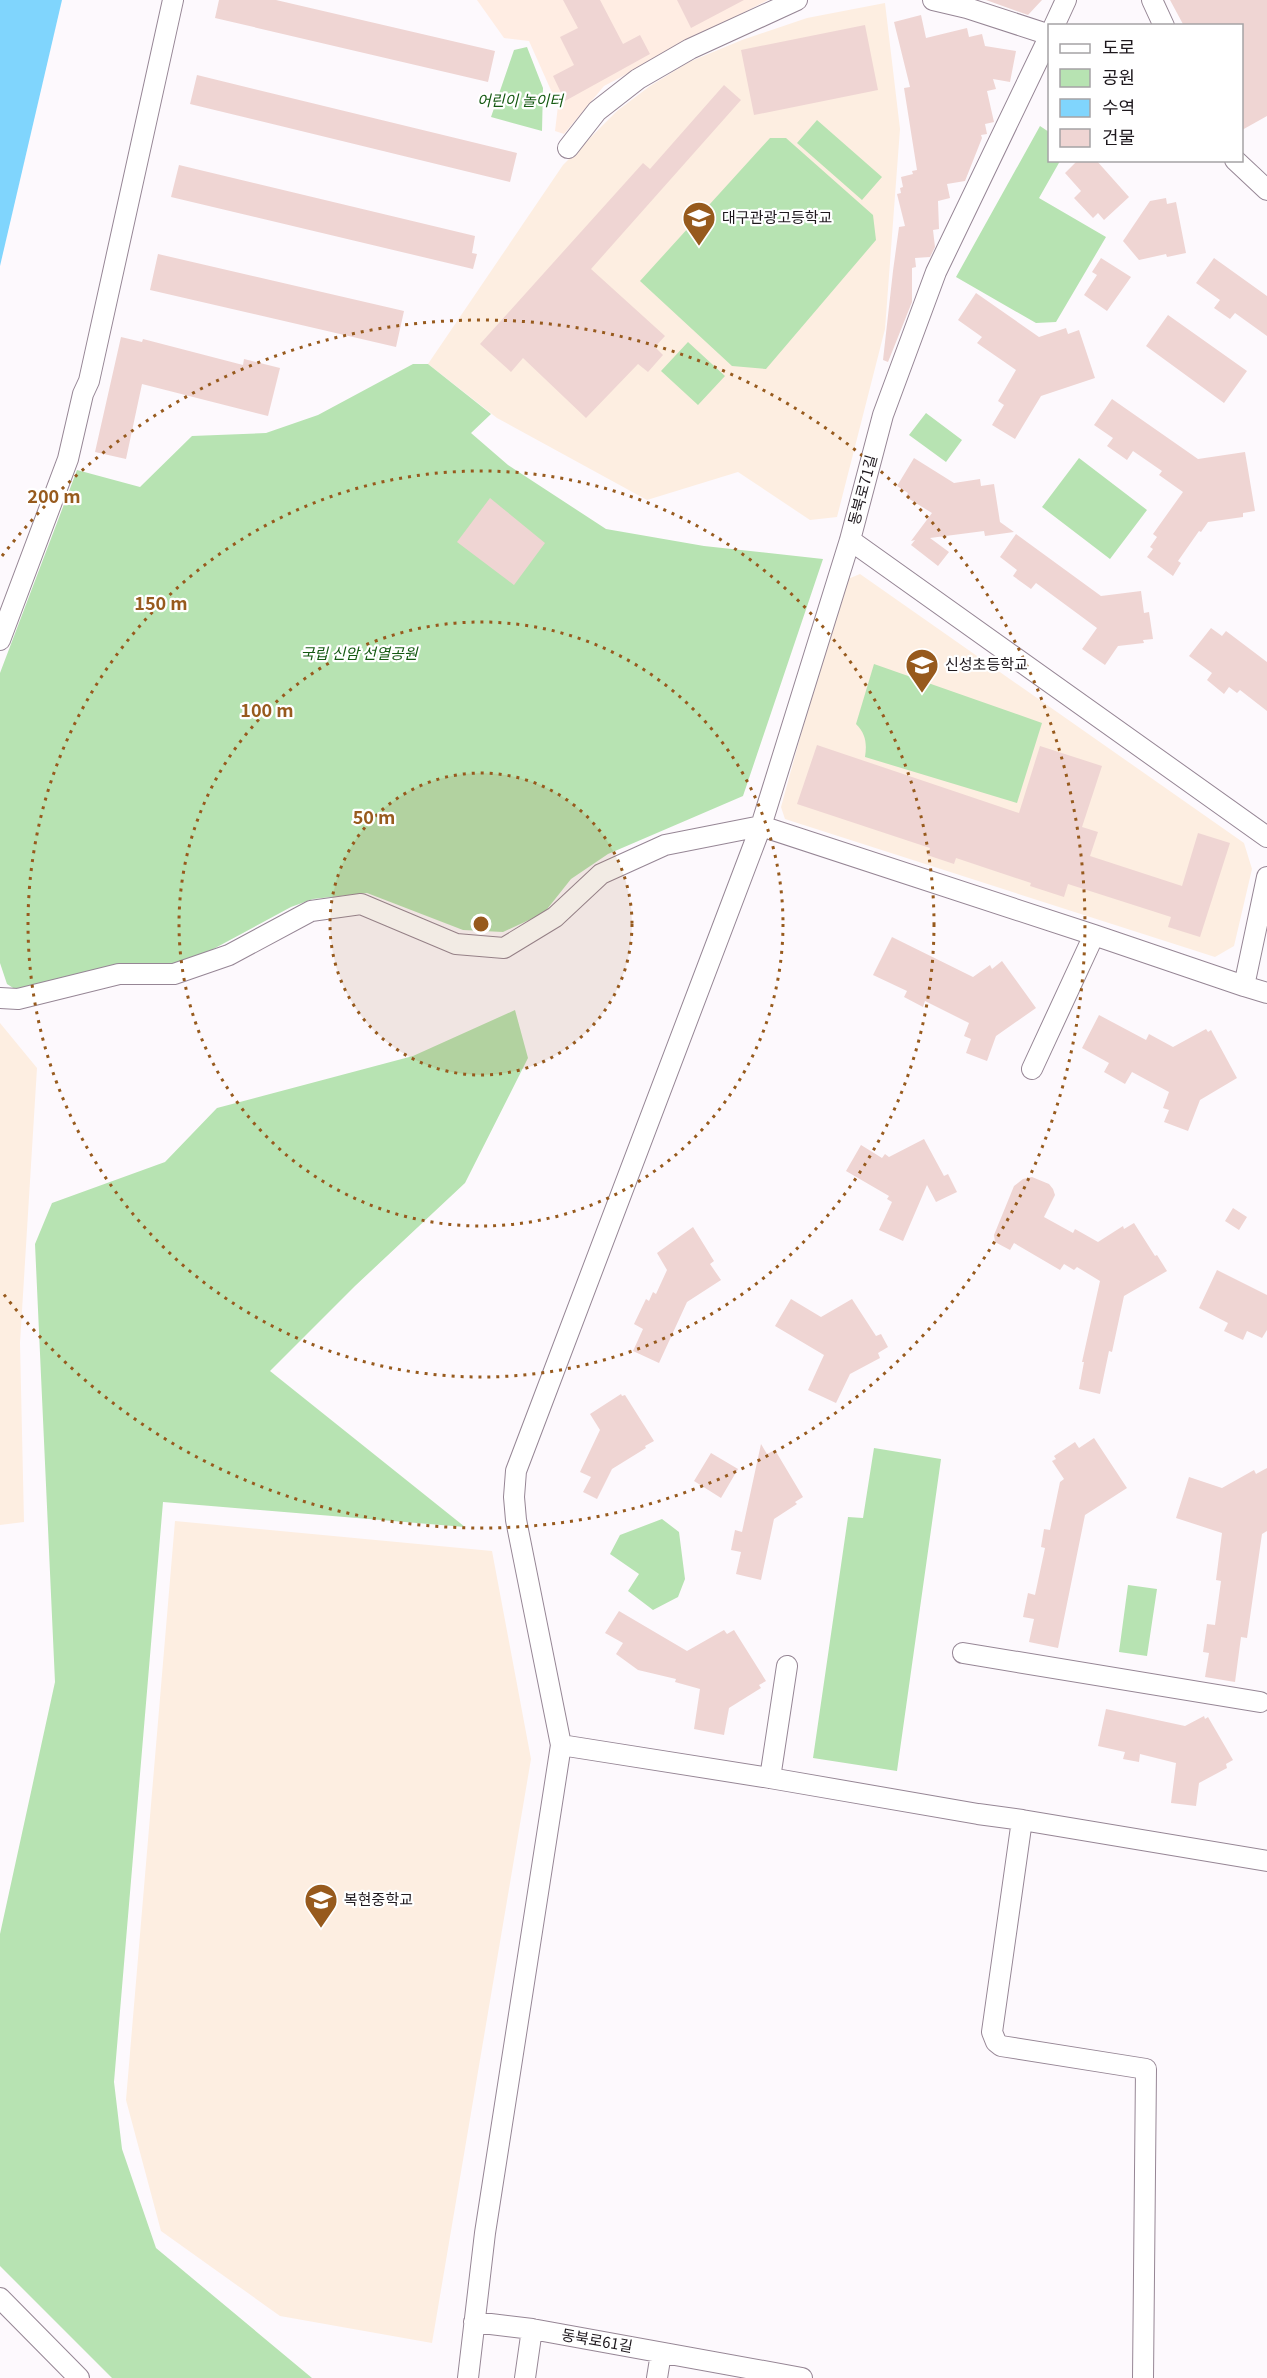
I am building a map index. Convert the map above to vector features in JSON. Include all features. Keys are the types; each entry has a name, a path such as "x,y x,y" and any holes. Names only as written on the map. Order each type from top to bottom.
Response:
{"street":[{"path":"0,640 68,459 88,381 173,0"},
{"path":"568,148 597,111 638,79 690,49 797,0"},
{"path":"933,0 967,8 1048,34"},
{"path":"1055,24 1066,0"},
{"path":"1152,0 1163,24"},
{"name":"동북로71길","path":"1048,39 936,272 884,415 850,540 1267,837"},
{"path":"1237,162 1267,190"},
{"path":"468,2378 485,2234 561,1745 516,1520 514,1497 516,1471 761,826 850,540"},
{"path":"0,998 18,999 119,974 174,974 229,955 311,911 362,904 456,944 504,948 555,917 601,874 665,845 761,826 1267,993"},
{"path":"1244,986 1267,877"},
{"path":"1032,1069 1094,935"},
{"path":"963,1653 1260,1702"},
{"path":"770,1778 787,1666"},
{"path":"561,1745 1267,1861"},
{"path":"1022,1820 992,2032 996,2042 1001,2046 1146,2069 1143,2378"},
{"path":"0,2298 79,2378"},
{"name":"동북로61길","path":"474,2322 532,2329 802,2378"},
{"path":"525,2378 532,2329"},
{"path":"657,2378 661,2353"}],"shaded area":[{"path":"477,0 768,0 604,86 564,134 555,131 558,106 529,41 504,38"},
{"name":"대구관광고등학교","path":"885,3 900,129 885,329 837,517 810,520 738,472 647,500 497,418 428,364 563,165 617,111 650,86 689,62 742,40 807,18"},
{"name":"신성초등학교","path":"860,574 1244,843 1252,869 1234,946 1215,957 785,819 781,807 843,581"},
{"path":"0,1023 37,1068 20,1343 24,1522 0,1525"},
{"name":"복현중학교","path":"175,1521 492,1551 531,1759 432,2343 280,2316 161,2231 126,2100"}],"green space":[{"name":"어린이 놀이터","path":"527,47 543,88 542,131 491,117 514,50"},
{"path":"817,120 882,177 862,200 797,143"},
{"path":"1040,126 1048,131 1048,162 1059,162 1039,198 1106,237 1056,322 1036,323 956,277"},
{"path":"770,138 786,138 873,215 876,240 766,369 732,366 640,281"},
{"path":"688,342 725,376 698,405 661,371"},
{"name":"국립 신암 선열공원","path":"413,364 428,364 491,414 471,433 508,465 606,529 704,546 823,559 743,796 608,854 571,879 544,913 503,932 463,930 367,893 313,899 291,907 178,968 21,993 7,984 0,963 0,673 77,470 140,487 192,436 266,433 318,415"},
{"path":"926,413 962,440 946,462 909,435"},
{"path":"1079,458 1147,510 1110,559 1042,507"},
{"path":"874,664 1042,723 1017,803 865,757 865,739 856,724"},
{"path":"515,1010 528,1058 465,1183 355,1286 270,1371 465,1527 163,1502 114,2082 122,2149 156,2248 312,2378 112,2378 0,2266 0,1934 55,1682 35,1244 52,1203 165,1162 217,1108 413,1056"},
{"path":"874,1448 941,1459 897,1771 813,1758 848,1517 863,1518"},
{"path":"662,1519 679,1532 685,1579 678,1597 653,1610 628,1591 639,1574 610,1554 620,1535"},
{"path":"1128,1585 1157,1589 1147,1656 1119,1652"}],"water":[{"path":"0,0 62,0 0,266"}],"building":[{"path":"219,0 276,0 495,51 488,82 215,18"},
{"path":"563,0 600,0 623,44 640,35 650,54 565,101 553,76 574,65 560,37 578,28"},
{"path":"677,0 744,0 691,28"},
{"path":"986,0 1042,0 1028,15"},
{"path":"1170,0 1267,0 1267,116 1243,129 1243,24 1183,24"},
{"path":"921,15 926,38 967,28 969,37 982,34 985,46 1016,51 1010,82 993,79 996,89 987,91 994,122 985,124 987,134 981,135 982,138 965,181 947,184 950,198 938,201 939,229 933,230 935,247 930,257 915,258 916,267 912,268 912,302 888,362 883,360 893,271 899,227 905,226 897,194 901,193 900,188 903,187 901,177 913,174 912,171 917,170 904,88 910,87 894,22"},
{"path":"865,25 878,90 754,115 741,50"},
{"path":"197,75 517,153 510,182 190,104"},
{"path":"724,85 741,100 591,269 665,336 655,347 663,355 648,372 638,364 586,418 523,358 511,372 480,344 643,163 650,169"},
{"path":"1076,162 1098,162 1129,197 1104,220 1098,213 1093,218 1074,198 1081,191 1065,173"},
{"path":"179,165 475,236 472,253 477,254 473,269 171,197"},
{"path":"1166,198 1167,204 1176,202 1186,253 1167,257 1166,254 1139,260 1123,241 1150,201"},
{"path":"158,254 404,311 396,347 150,290"},
{"path":"1101,258 1131,277 1107,311 1084,295 1097,275 1092,272"},
{"path":"1214,258 1267,296 1267,336 1235,313 1230,319 1214,308 1220,300 1196,283"},
{"path":"976,293 1039,337 1066,328 1068,334 1079,330 1095,378 1041,396 1015,439 992,425 1004,405 998,401 1016,370 977,343 982,337 958,320"},
{"path":"1168,315 1247,371 1224,403 1146,346"},
{"path":"121,337 142,342 143,339 243,365 244,359 280,368 268,416 142,384 126,459 95,452"},
{"path":"1112,399 1198,459 1245,452 1255,511 1243,513 1243,517 1208,522 1178,561 1181,563 1173,576 1147,557 1157,537 1153,534 1183,492 1159,475 1162,471 1133,451 1127,460 1107,446 1113,438 1094,425"},
{"path":"914,458 954,483 980,479 981,486 994,484 1000,522 1014,532 985,536 984,531 930,538 949,552 938,566 911,545 915,540 911,541 932,513 906,497 908,493 897,486"},
{"path":"490,498 545,543 514,585 457,542"},
{"path":"1016,534 1101,596 1141,591 1144,613 1149,612 1153,639 1143,640 1144,643 1118,646 1105,665 1082,649 1097,628 1036,583 1031,589 1013,576 1017,570 1000,557"},
{"path":"1211,628 1222,636 1226,631 1267,662 1267,711 1240,690 1237,693 1229,687 1224,694 1207,680 1212,673 1189,656"},
{"path":"817,745 1019,813 1040,746 1102,766 1082,827 1098,832 1090,856 1182,886 1198,833 1230,843 1200,937 1168,927 1171,917 1068,884 1064,897 1030,886 1031,883 956,858 954,864 927,855 930,848 797,804"},
{"path":"892,937 973,977 990,965 992,969 1002,961 1036,1008 996,1036 987,1061 966,1053 971,1039 964,1036 969,1023 925,1001 923,1007 904,997 907,991 873,975"},
{"path":"1099,1015 1146,1040 1149,1034 1173,1047 1206,1029 1208,1032 1211,1030 1237,1078 1200,1100 1188,1131 1164,1122 1169,1110 1163,1108 1169,1092 1132,1072 1125,1084 1104,1072 1109,1063 1082,1048"},
{"path":"924,1139 944,1176 948,1174 957,1192 936,1202 927,1185 903,1241 879,1230 892,1202 887,1199 889,1196 846,1171 861,1145 882,1158 885,1154 889,1157"},
{"path":"1032,1177 1049,1184 1055,1195 1044,1217 1073,1233 1075,1229 1098,1242 1123,1226 1124,1229 1134,1223 1167,1271 1124,1296 1100,1394 1079,1389 1084,1362 1082,1362 1100,1281 1077,1267 1074,1270 1064,1264 1060,1270 1014,1243 1010,1250 995,1242 994,1235 1014,1186 1023,1179"},
{"path":"1233,1208 1247,1217 1239,1230 1225,1221"},
{"path":"693,1227 714,1261 710,1264 721,1280 687,1302 659,1363 633,1351 643,1329 634,1324 646,1299 649,1301 653,1292 656,1294 667,1270 657,1253"},
{"path":"1217,1270 1267,1295 1267,1330 1262,1338 1247,1331 1243,1340 1224,1331 1228,1323 1199,1308"},
{"path":"791,1299 821,1317 852,1299 876,1336 881,1334 888,1347 878,1353 880,1358 850,1374 836,1403 808,1390 824,1355 775,1326"},
{"path":"621,1394 625,1395 654,1441 612,1469 597,1499 583,1492 591,1477 580,1472 600,1430 590,1414"},
{"path":"1094,1438 1127,1488 1085,1515 1058,1648 1029,1642 1034,1619 1023,1617 1028,1593 1035,1595 1045,1548 1041,1547 1044,1529 1050,1530 1060,1482 1064,1479 1052,1461 1056,1459 1054,1456 1075,1442 1079,1448"},
{"path":"761,1444 767,1454 775,1450 803,1497 795,1502 797,1504 774,1519 761,1580 736,1574 741,1552 731,1550 735,1530 742,1532"},
{"path":"711,1453 738,1469 721,1498 694,1481"},
{"path":"1267,1468 1267,1531 1262,1534 1247,1638 1241,1637 1235,1682 1205,1677 1209,1653 1203,1652 1207,1624 1215,1625 1221,1581 1216,1580 1222,1533 1176,1518 1189,1477 1222,1488 1254,1470 1256,1474"},
{"path":"619,1611 687,1651 724,1630 727,1634 734,1630 766,1681 759,1685 761,1688 729,1708 724,1735 694,1729 700,1689 675,1682 676,1679 638,1670 616,1654 623,1643 605,1633"},
{"path":"1106,1709 1185,1726 1204,1716 1205,1719 1208,1717 1233,1760 1226,1764 1227,1768 1199,1783 1196,1806 1171,1803 1176,1763 1140,1754 1139,1762 1123,1759 1125,1752 1098,1746"}],"place":[{"name":"대구관광고등학교","path":"699,247"},
{"name":"신성초등학교","path":"922,694"},
{"name":"복현중학교","path":"321,1929"}]}
